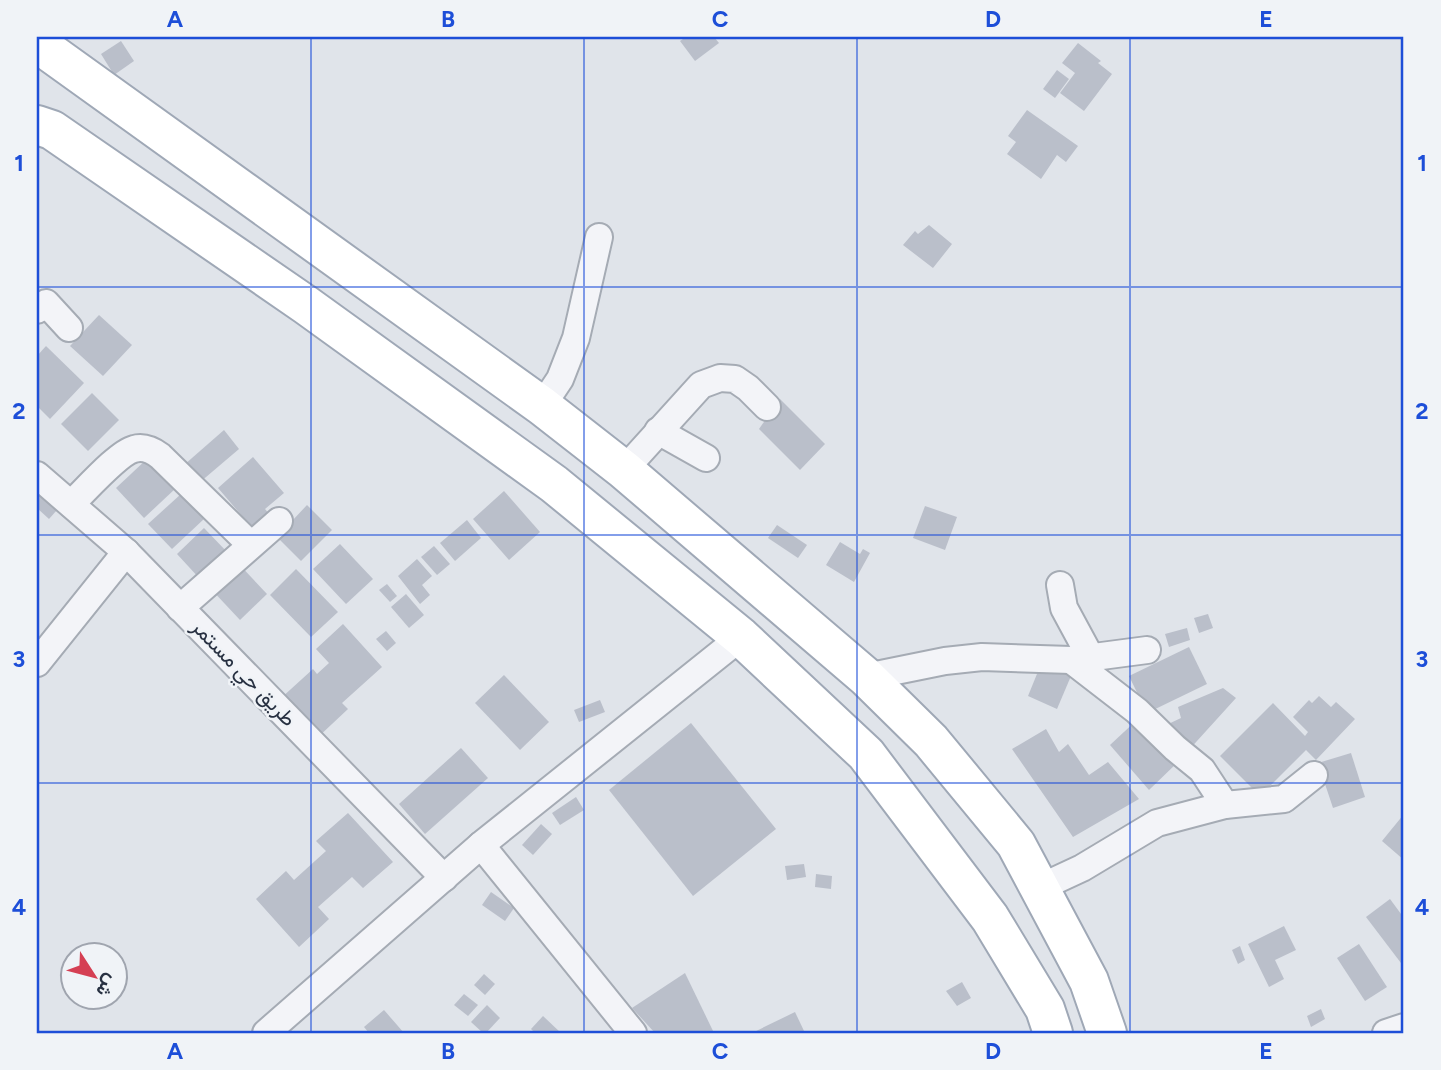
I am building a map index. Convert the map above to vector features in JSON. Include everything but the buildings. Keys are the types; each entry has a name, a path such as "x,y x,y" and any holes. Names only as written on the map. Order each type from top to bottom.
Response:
{"main road":[{"path":"37,43 542,406 624,470 866,677 931,741 1016,844 1089,981 1107,1033"},
{"path":"37,125 52,130 306,305 554,484 741,637 866,754 990,918 1045,1009 1053,1033"}],"street":[{"path":"542,406 560,379 576,338 599,237"},
{"path":"37,310 46,303 69,328"},
{"path":"624,470 701,385 720,378 735,379 767,407"},
{"path":"658,431 706,458"},
{"path":"71,504 126,452 147,449 160,456 251,545"},
{"name":"طريق حي مستمر","path":"37,475 126,552 444,878"},
{"path":"180,608 279,521"},
{"path":"37,663 126,552"},
{"path":"1060,585 1064,608 1081,659 1202,770 1225,805"},
{"path":"266,1033 481,845 741,637"},
{"path":"866,677 946,661 982,657 1081,659 1147,650"},
{"path":"1039,888 1082,868 1157,822 1225,805 1284,799 1314,775"},
{"path":"481,845 633,1033"},
{"path":"1386,1033 1404,1027"}]}
